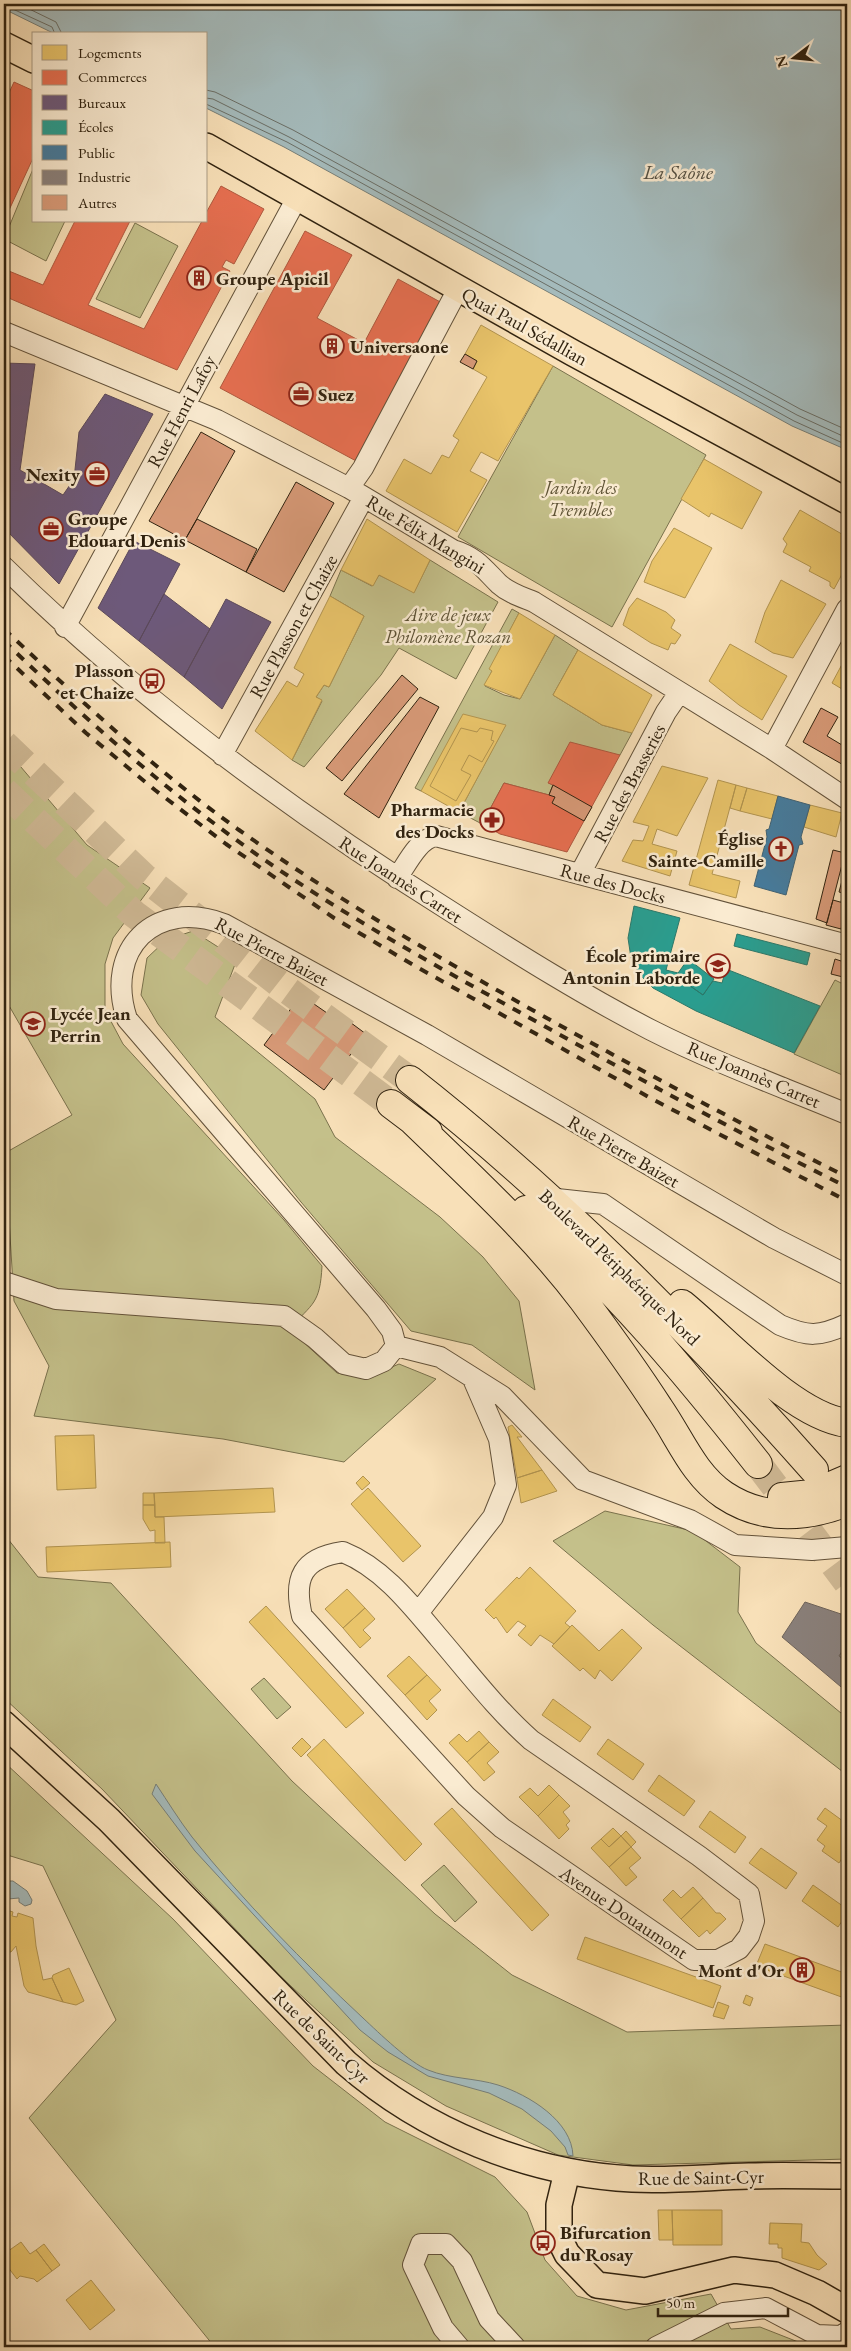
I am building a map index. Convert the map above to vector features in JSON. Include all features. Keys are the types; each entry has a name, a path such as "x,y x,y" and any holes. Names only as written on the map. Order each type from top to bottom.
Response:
{"highway":[{"name":"Boulevard Périphérique Nord","path":"410,1080 465,1123 635,1278 746,1394 814,1470"},
{"name":"Boulevard Périphérique Nord","path":"391,1104 508,1195 612,1291 675,1360 758,1464"},
{"path":"413,1121 516,1222 588,1306 661,1410 692,1462 707,1482 738,1503 766,1512 793,1515 828,1509 847,1502"},
{"path":"514,1167 557,1199 790,1396 821,1415 847,1423"},
{"path":"661,1410 721,1474 736,1484 759,1493 778,1497 799,1497 825,1490 847,1479"}],"main road":[{"path":"4,46 32,59"},
{"name":"Quai Paul Sédallian","path":"208,147 298,196 458,289 847,502"},
{"name":"Rue de Saint-Cyr","path":"4,1724 109,1820 346,2063 372,2085 404,2107 477,2142 523,2161 568,2172 631,2179 847,2176"},
{"path":"568,2172 558,2205 559,2238 567,2254 597,2285 645,2291 734,2270 775,2275 847,2310"}],"street":[{"name":"Rue Henri Lafoy","path":"65,627 183,405 298,196"},
{"name":"Rue Plasson et Chaize","path":"222,755 356,493 363,468 458,289"},
{"name":"Rue Félix Mangini","path":"4,332 217,420 356,493 453,550 463,553 485,567 500,584 514,594 534,602 772,749 847,799"},
{"name":"Rue Joannès Carret","path":"4,567 65,627 222,755 307,817 398,878 514,952 653,1030 847,1114"},
{"path":"772,749 847,609"},
{"name":"Rue des Brasseries","path":"580,874 666,712 679,693"},
{"name":"Rue des Docks","path":"398,878 419,847 430,837 436,836 847,945"},
{"name":"Rue Pierre Baizet","path":"396,1346 392,1331 376,1308 126,1019 121,1001 120,983 123,964 134,945 147,930 164,920 184,916 205,916 224,924 427,1035 774,1238 847,1275"},
{"path":"557,1199 602,1204 788,1328 814,1335 827,1333 847,1324"},
{"path":"4,1282 56,1299 284,1316 315,1338 344,1364 366,1369 384,1362 396,1346 440,1357 502,1396 584,1480 690,1520 735,1545 812,1550 847,1547"},
{"path":"418,1613 493,1517 506,1485 499,1439 473,1379"},
{"name":"Avenue Douaumont","path":"343,1552 356,1557 380,1574 418,1613 508,1719 531,1740 698,1856 748,1894 754,1921 749,1936 739,1950 718,1960 694,1960 502,1828 466,1796 302,1616 297,1594 305,1571 314,1561 324,1555 343,1552"},
{"path":"459,2347 443,2328 412,2265 421,2244 446,2244 462,2261 489,2318 515,2347"},
{"path":"656,2347 724,2313 766,2308 817,2335 841,2336 847,2332"}],"green space":[{"path":"32,171 32,222 65,222 46,261 4,239"},
{"path":"135,223 178,246 140,318 96,299"},
{"name":"Jardin des Trembles","path":"553,366 706,455 612,627 458,537"},
{"name":"Aire de jeux Philomène Rozan","path":"430,560 498,602 456,679 399,648 381,675 304,767 292,760 322,701 316,697 324,685 329,687 364,616 330,596 341,570 372,586 379,575 414,592"},
{"path":"512,609 519,613 490,669 492,671 485,686 504,695 520,699 555,635 578,650 553,695 602,725 632,733 620,755 549,783 553,785 549,795 504,783 482,824 459,812 505,726 421,791 415,788"},
{"path":"4,747 87,845 150,888 113,938 105,964 105,1010 123,1044 284,1220 322,1266 319,1288 314,1302 289,1329 337,1373 366,1378 399,1364 436,1379 344,1462 223,1439 34,1416 49,1366 14,1301 5,1153 72,1115 4,997"},
{"path":"193,931 237,959 215,1017 315,1099 335,1137 440,1217 483,1257 519,1301 535,1390 472,1345 411,1331 301,1202 158,1024 141,995 147,958 166,940"},
{"path":"835,980 847,986 847,1077 794,1054"},
{"path":"605,1511 693,1531 740,1567 738,1612 756,1643 847,1718 847,1775 653,1625 553,1541"},
{"path":"4,1534 38,1577 111,1583 292,1781 435,1914 512,1975 627,2032 847,2025 847,2159 633,2165 558,2155 446,2106 373,2062 279,1975 102,1789 4,1698"},
{"path":"264,1678 291,1707 277,1719 251,1689"},
{"path":"4,1762 173,1919 313,2066 385,2122 495,2177 527,2212 545,2260 577,2296 626,2310 711,2294 731,2329 760,2327 811,2347 211,2347 213,2345 29,2118 116,2020 43,1866 4,1854"},
{"path":"444,1865 477,1902 455,1922 421,1885"}],"water":[{"name":"La Saône","path":"4,4 847,4 847,450 792,426 284,147 208,109 208,32 51,32 4,9"},
{"path":"156,1784 192,1837 253,1908 319,1976 386,2039 412,2061 428,2070 498,2085 523,2095 547,2111 557,2121 571,2143 573,2156 568,2155 565,2147 551,2131 522,2109 489,2093 428,2076 388,2052 360,2030 195,1851 152,1794"},
{"path":"8,1881 13,1881 27,1891 32,1900 31,1904 25,1906 19,1902 19,1898 8,1899 4,1892"}],"building: Logements":[{"path":"481,325 553,366 498,461 481,452 470,471 487,480 457,532 386,491 404,459 431,474 442,455 449,458 459,440 453,436 487,377 473,369 477,361 465,354"},
{"path":"704,459 762,492 742,529 711,513 709,517 681,499"},
{"path":"800,510 847,537 847,565 834,589 830,586 830,582 809,571 811,567 783,552 787,544 783,539"},
{"path":"367,519 430,560 414,593 379,575 373,586 341,570"},
{"path":"674,528 712,548 685,598 644,582 652,561"},
{"path":"781,580 826,604 793,658 773,653 755,642 765,612"},
{"path":"330,596 364,616 329,687 324,685 316,697 322,700 292,760 255,731 287,681 297,687 304,674 294,668"},
{"path":"637,598 666,612 675,620 671,628 681,635 675,644 671,643 668,650 651,643 623,625 629,608"},
{"path":"519,613 555,635 520,699 484,685 492,671 489,669"},
{"path":"730,644 787,676 762,720 739,705 709,681"},
{"path":"578,650 652,695 632,733 602,725 553,695"},
{"path":"847,655 847,692 832,683"},
{"path":"463,714 506,725 459,812 421,791"},
{"path":"461,728 477,732 480,728 493,731 491,740 494,741 482,762 469,755 461,770 471,775 456,801 430,786"},
{"path":"662,766 708,778 677,836 657,829 652,844 677,851 670,876 622,861 633,840 643,841 649,826 633,822"},
{"path":"718,780 736,785 712,874 740,881 736,898 689,885"},
{"path":"736,785 747,788 740,811 730,808"},
{"path":"747,788 778,796 772,819 740,811"},
{"path":"810,805 842,813 836,837 804,827"},
{"path":"512,1425 522,1437 517,1437 542,1470 517,1478 508,1427"},
{"path":"94,1435 96,1488 57,1490 55,1436"},
{"path":"542,1470 557,1491 521,1503 517,1478"},
{"path":"363,1476 370,1483 362,1490 356,1483"},
{"path":"273,1488 275,1512 155,1517 154,1493"},
{"path":"368,1488 421,1546 403,1562 351,1504"},
{"path":"143,1493 154,1493 155,1505 143,1505"},
{"path":"143,1505 155,1505 155,1517 164,1517 165,1543 155,1543 155,1530 150,1531 143,1519"},
{"path":"170,1542 171,1567 47,1572 46,1547"},
{"path":"530,1567 576,1611 565,1623 570,1627 554,1644 540,1635 531,1646 518,1635 526,1626 518,1621 507,1633 496,1617 494,1619 485,1610 517,1577 519,1579"},
{"path":"347,1589 365,1608 343,1628 325,1609"},
{"path":"266,1606 364,1713 346,1728 249,1622"},
{"path":"365,1608 375,1619 363,1630 371,1638 360,1648 343,1628"},
{"path":"572,1625 599,1651 622,1629 642,1648 612,1681 600,1670 595,1679 583,1668 580,1671 552,1646"},
{"path":"409,1656 427,1675 405,1695 387,1676"},
{"path":"427,1675 441,1690 429,1701 437,1710 427,1720 405,1695"},
{"path":"553,1699 591,1727 580,1742 542,1715"},
{"path":"479,1731 489,1742 467,1762 449,1743 459,1734 467,1742"},
{"path":"302,1738 311,1747 301,1757 292,1748"},
{"path":"324,1739 422,1844 405,1861 307,1755"},
{"path":"608,1739 644,1764 633,1780 597,1754"},
{"path":"489,1742 499,1752 487,1763 495,1772 484,1781 467,1762"},
{"path":"659,1775 695,1801 684,1816 648,1791"},
{"path":"549,1785 559,1795 538,1816 519,1797 530,1788 538,1796"},
{"path":"559,1795 570,1806 563,1812 570,1821 566,1825 569,1829 559,1839 538,1816"},
{"path":"452,1808 549,1915 532,1931 434,1824"},
{"path":"825,1808 847,1824 847,1851 839,1863 822,1851 825,1846 817,1840 827,1826 817,1819"},
{"path":"710,1811 746,1837 735,1853 699,1827"},
{"path":"613,1828 621,1836 609,1847 601,1839"},
{"path":"626,1831 636,1842 631,1847 621,1836"},
{"path":"621,1836 631,1847 609,1867 591,1848 601,1839 609,1847"},
{"path":"631,1847 641,1858 629,1868 637,1877 626,1886 609,1867"},
{"path":"761,1848 797,1873 786,1889 749,1863"},
{"path":"813,1885 847,1909 847,1914 838,1927 802,1901"},
{"path":"693,1887 703,1898 681,1919 663,1900 673,1890 681,1898"},
{"path":"703,1898 716,1913 720,1913 726,1919 710,1934 707,1930 699,1937 681,1919"},
{"path":"4,1909 13,1912 12,1916 17,1917 18,1913 33,1918 43,1980 52,1978 63,2002 28,1992 24,1986 16,1946 11,1952 4,1951"},
{"path":"585,1937 721,1986 713,2008 577,1959"},
{"name":"Mont d'Or","path":"765,1944 847,1974 847,1999 756,1966"},
{"path":"69,1968 84,2001 76,2005 63,2002 52,1978 53,1975"},
{"path":"746,1995 753,1998 750,2006 743,2003"},
{"path":"718,2002 729,2006 724,2019 713,2016"},
{"path":"658,2210 672,2210 673,2240 659,2240"},
{"path":"672,2210 722,2210 722,2245 673,2245"},
{"path":"770,2223 802,2224 801,2242 809,2243 817,2255 827,2264 819,2270 782,2258 782,2248 778,2248 778,2244 769,2244"},
{"path":"21,2242 30,2254 36,2250 52,2271 37,2282 34,2279 20,2276 17,2279 4,2262 4,2254"},
{"path":"44,2244 60,2265 52,2271 36,2250"},
{"path":"91,2280 115,2310 90,2330 66,2300"}],"building: Commerces":[{"path":"14,82 32,90 32,160 4,221 4,104"},
{"name":"Groupe Apicil","path":"221,186 264,209 234,264 226,260 222,267 230,271 177,370 4,296 4,269 43,285 74,222 130,222 88,305 144,329 201,222 208,222 208,209"},
{"name":"Universaone","path":"305,231 352,255 317,318 364,343 398,279 444,304 358,462 220,388"},
{"path":"570,742 620,755 567,852 500,834 482,824 504,783 549,795 553,785 548,783"},
{"path":"847,905 847,931 841,929"}],"building: Bureaux":[{"name":"Nexity","path":"4,363 35,364 20,470 63,495 74,479 79,432 105,394 153,414 59,584 4,528"},
{"path":"134,541 180,564 139,641 98,608"},
{"path":"164,594 210,629 184,677 139,641"},
{"path":"226,599 271,622 222,709 184,677"}],"building: Écoles":[{"path":"634,906 680,918 666,970 678,973 676,976 703,995 713,981 722,983 726,969 820,1006 794,1053 696,1011 653,988 639,974 631,958 628,938"},
{"path":"737,934 810,953 807,965 734,946"},
{"path":"688,959 714,979 703,995 676,976"}],"building: Public":[{"name":"Église Sainte-Camille","path":"778,796 810,805 801,837 803,844 799,845 786,895 754,886 767,837 766,830 769,829"}],"building: Industrie":[{"path":"805,1602 847,1616 847,1644 839,1656 847,1662 847,1692 782,1637"},
{"path":"847,1644 847,1651 844,1656 847,1658 847,1662 839,1656"}],"building: Autres":[{"path":"465,354 477,361 473,369 460,362"},
{"path":"201,432 235,451 185,540 149,521"},
{"path":"296,482 334,503 284,592 246,572"},
{"path":"197,519 257,549 246,572 185,540"},
{"path":"402,675 418,689 342,781 326,768"},
{"path":"420,697 439,707 379,818 344,794"},
{"path":"821,708 838,717 827,736 847,748 847,767 803,742"},
{"path":"553,785 592,807 584,821 552,803 555,797 549,795"},
{"path":"833,850 845,853 827,923 816,919"},
{"path":"843,877 847,878 847,904 841,902 843,893 839,892"},
{"path":"833,900 847,904 841,929 826,925"},
{"path":"835,959 847,963 847,978 831,974"},
{"path":"301,995 327,1013 331,1008 366,1034 324,1090 264,1045"}],"tunnel":[{"path":"4,744 144,877 286,989 410,1080"},
{"path":"4,791 134,914 391,1104"},
{"path":"758,1464 847,1582"}],"railway":[{"path":"4,629 89,708 177,783 273,854 342,899 561,1026 847,1177"},
{"path":"4,641 86,718 171,790 231,836 301,884 410,950 642,1080 847,1187"},
{"path":"4,656 86,733 155,790 226,844 334,918 415,966 654,1100 847,1201"}],"place":[{"name":"Groupe Apicil","path":"199,278"},
{"name":"Universaone","path":"332,346"},
{"name":"Suez","path":"301,394"},
{"name":"Nexity","path":"97,474"},
{"name":"Groupe Edouard Denis","path":"51,529"},
{"name":"Plasson et Chaize","path":"152,681"},
{"name":"Pharmacie des Docks","path":"492,820"},
{"name":"Église Sainte-Camille","path":"781,849"},
{"name":"École primaire Antonin Laborde","path":"718,966"},
{"name":"Lycée Jean Perrin","path":"33,1024"},
{"name":"Mont d'Or","path":"802,1970"},
{"name":"Bifurcation du Rosay","path":"543,2243"}]}
